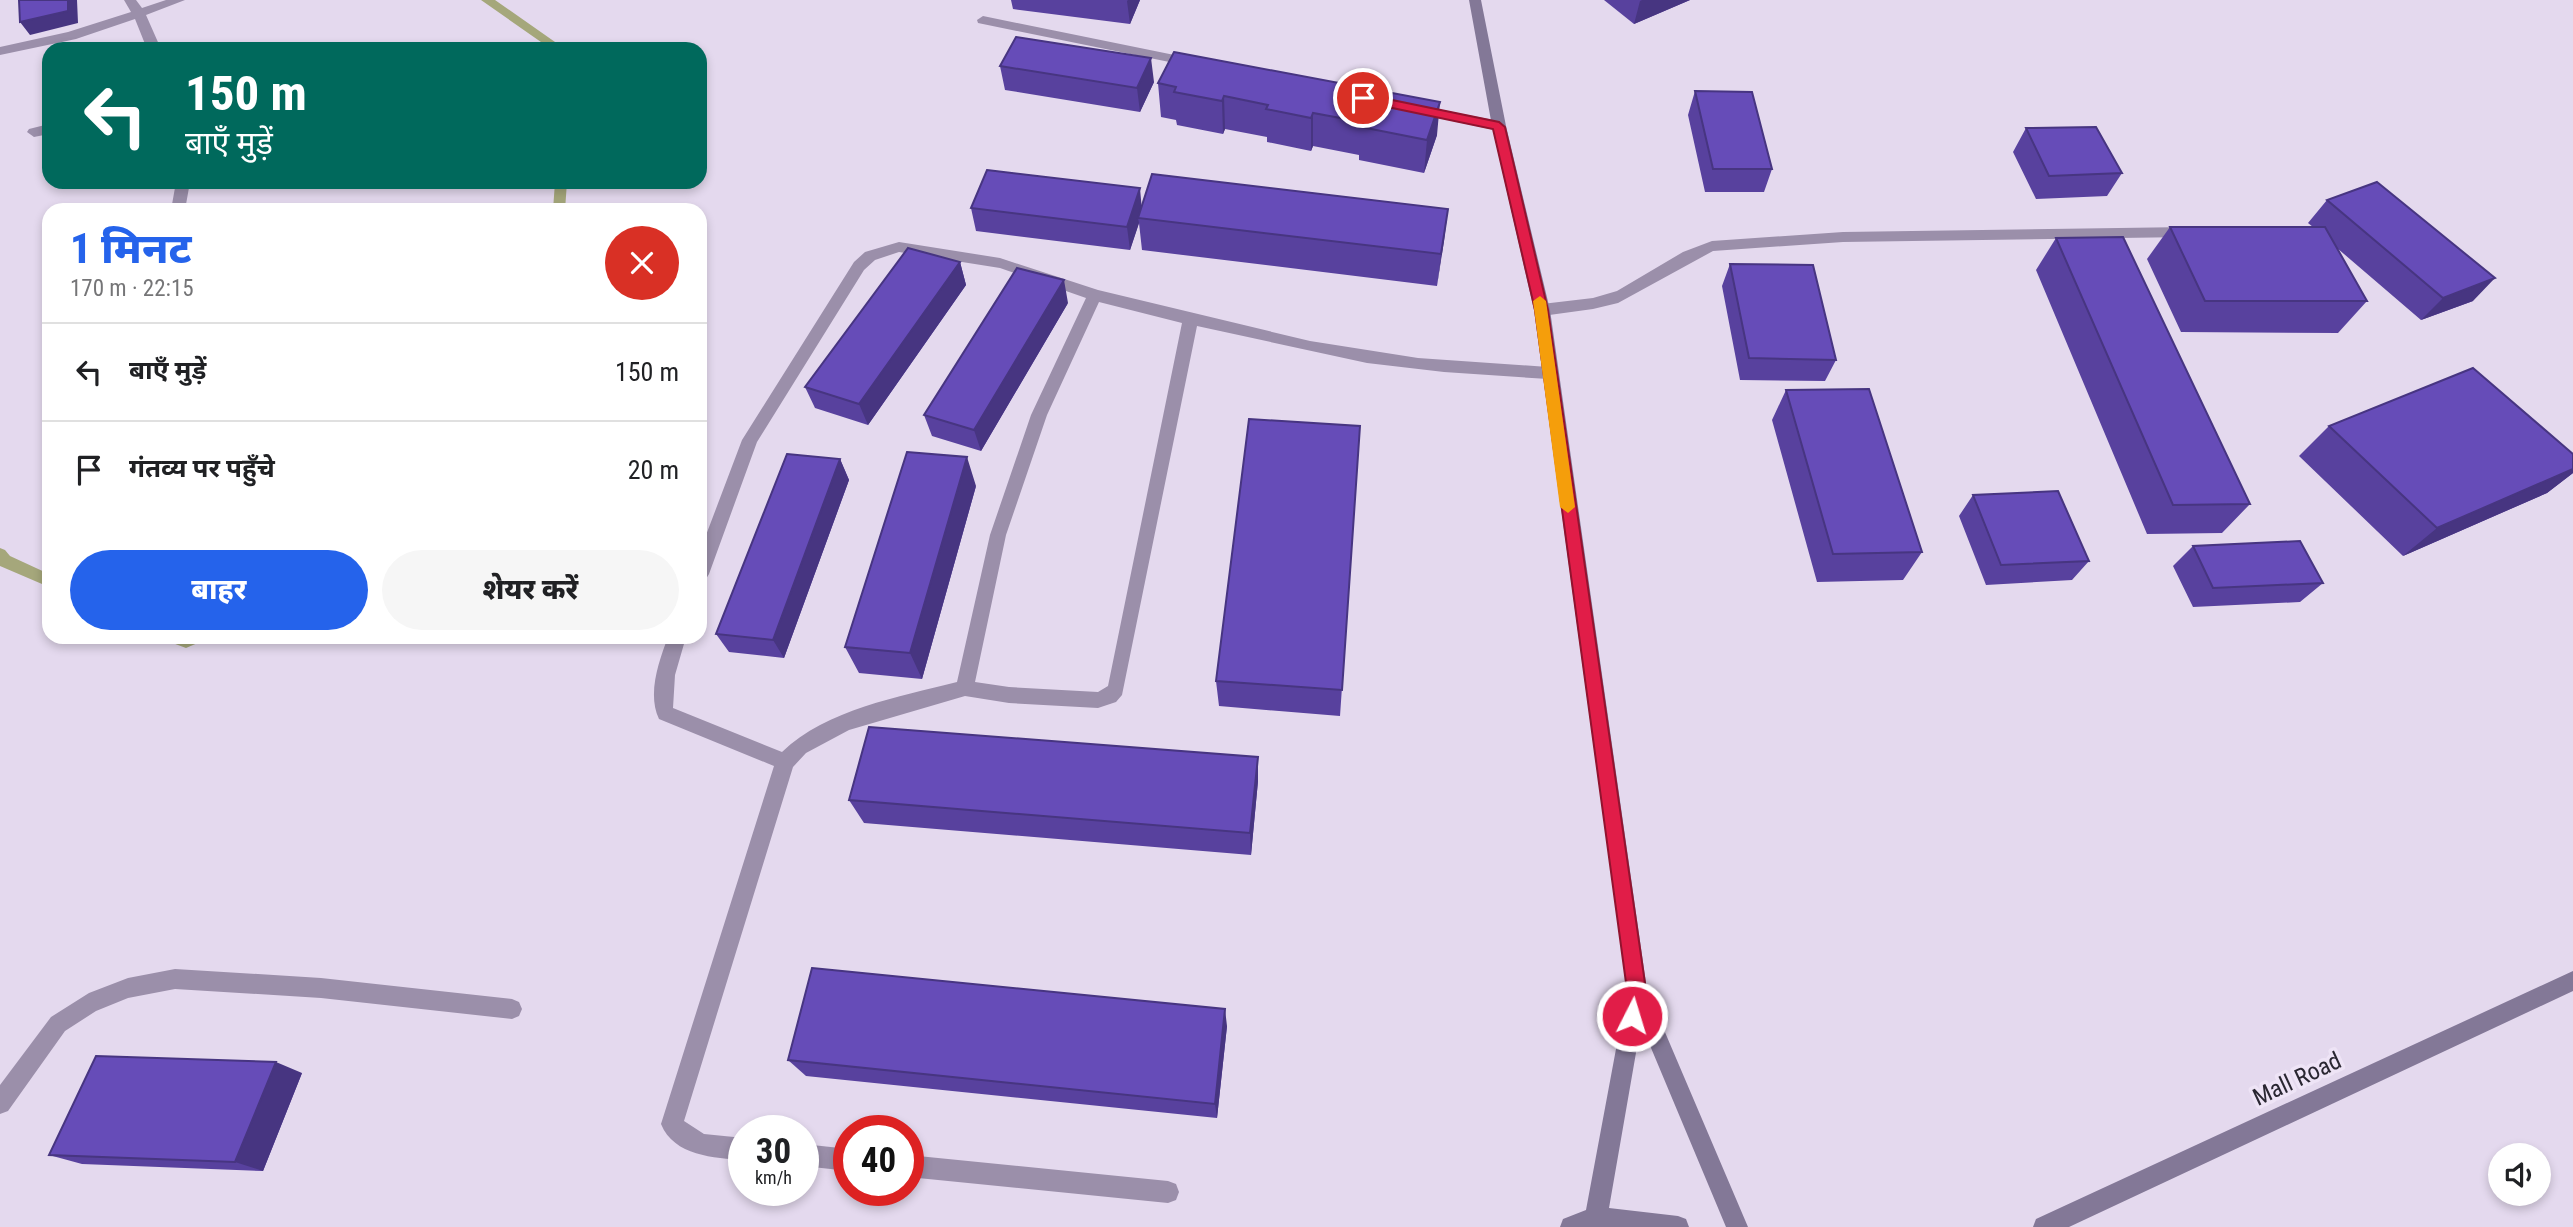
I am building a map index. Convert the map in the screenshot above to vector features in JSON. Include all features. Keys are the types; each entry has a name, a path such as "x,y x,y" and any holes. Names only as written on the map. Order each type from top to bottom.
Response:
{"street":[{"path":"130,0 140,15 151,42"},
{"path":"43,42 140,15 179,0"},
{"path":"1475,0 1499,127 1542,310 1548,373 1637,990 1737,1227"},
{"path":"983,20 1214,67"},
{"path":"0,51 42,42"},
{"path":"1404,107 1499,127"},
{"path":"34,132 42,130"},
{"path":"1542,310 1606,301 1657,276 1695,251 1712,246 1843,237 2205,232"},
{"path":"707,555 750,440 859,266 870,256 899,247 1000,263 1095,295 1340,353 1445,368 1548,373"},
{"path":"965,688 998,535 1039,415 1095,295"},
{"path":"728,1148 699,1145 681,1136 672,1124 785,762 794,750 814,736 902,705 965,688 1009,695 1097,700 1110,696 1116,689 1191,318"},
{"path":"674,644 662,699 665,713 785,762"},
{"path":"0,1103 58,1024 89,1003 128,988 175,979 321,988 512,1009"},
{"name":"Mall Road","path":"2044,1227 2573,981"},
{"path":"1596,1218 1637,990"},
{"path":"924,1168 1168,1192"},
{"path":"1571,1227 1596,1218 1678,1227"}],"building":[{"path":"19,0 68,0 68,11 20,22"},
{"path":"1016,37 1151,58 1137,88 1000,66"},
{"path":"1174,52 1440,102 1427,140 1361,127 1362,122 1313,113 1311,118 1266,109 1268,105 1224,96 1222,101 1174,92 1176,87 1158,83"},
{"path":"1695,91 1752,92 1772,169 1713,169"},
{"path":"2096,127 2122,173 2049,176 2026,128"},
{"path":"987,170 1140,188 1127,227 971,208"},
{"path":"1152,174 1448,209 1441,254 1138,218"},
{"path":"2377,182 2495,278 2443,298 2327,200"},
{"path":"2170,227 2325,227 2367,301 2205,301"},
{"path":"2123,237 2250,504 2173,505 2056,238"},
{"path":"908,248 960,262 859,404 805,387"},
{"path":"1730,264 1813,265 1836,360 1749,358"},
{"path":"1017,268 1064,280 974,430 924,415"},
{"path":"2473,368 2573,454 2573,469 2437,528 2329,426"},
{"path":"1869,389 1922,552 1833,554 1786,390"},
{"path":"1249,419 1360,426 1342,690 1216,681"},
{"path":"907,452 967,457 910,653 845,647"},
{"path":"787,454 840,459 773,640 716,634"},
{"path":"2058,491 2089,561 2001,565 1973,495"},
{"path":"2300,541 2323,583 2213,588 2193,546"},
{"path":"869,727 1258,757 1250,833 849,800"},
{"path":"812,968 1225,1009 1215,1104 788,1060"},
{"path":"96,1056 276,1062 235,1162 49,1155"}],"waterway":[{"path":"487,0 549,42"},
{"path":"560,189 560,203"},
{"path":"0,554 5,561 42,578"}],"slow traffic":[{"path":"1540,301 1568,507"}],"route":[{"path":"1363,98 1499,127 1542,310 1548,373 1637,990 1632,1016"}]}
